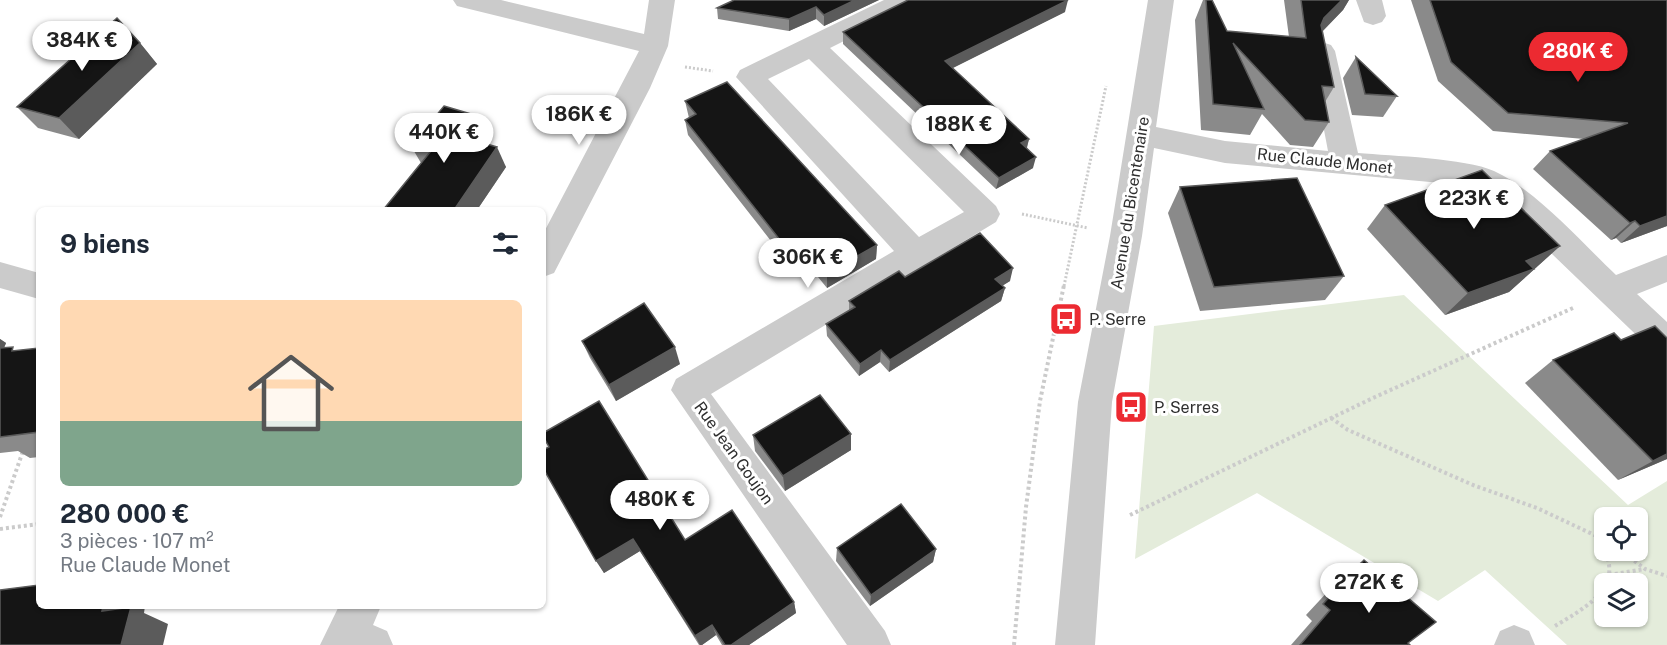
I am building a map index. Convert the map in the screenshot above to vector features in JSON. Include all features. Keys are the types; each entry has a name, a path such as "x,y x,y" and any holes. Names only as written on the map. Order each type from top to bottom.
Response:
{"street":[{"path":"466,0 651,53"},
{"path":"546,258 651,53 662,0"},
{"path":"905,0 750,77 916,254"},
{"name":"Avenue du Bicentenaire","path":"1075,645 1095,402 1126,236 1162,4"},
{"path":"812,46 985,214"},
{"path":"1322,51 1345,163"},
{"name":"Rue Claude Monet","path":"1141,134 1165,141 1238,152 1483,179 1511,196 1667,343"},
{"name":"Rue Jean Goujon","path":"871,645 688,390 985,214"},
{"path":"1611,291 1667,268"},
{"path":"0,274 36,285"}],"path":[{"path":"651,53 750,77"},
{"path":"1014,645 1026,507 1040,401 1107,79"},
{"path":"985,214 1023,214 1126,236"},
{"path":"1129,526 1130,514 1331,418 1611,291"},
{"path":"1331,418 1348,430 1462,481 1538,508 1594,534"},
{"path":"0,517 24,447"},
{"path":"0,529 36,524"},
{"path":"1634,561 1645,569 1667,576"},
{"path":"1621,573 1645,569"},
{"path":"1515,645 1539,635 1594,597"}],"green space":[{"path":"1404,295 1628,505 1667,481 1667,645 1567,645 1485,570 1438,601 1257,493 1135,559 1154,326"}],"building":[{"path":"734,0 855,0 824,15 816,7 789,19 717,8"},
{"path":"908,0 1068,0 945,61 1029,139 1021,143 1036,157 999,178 843,32"},
{"path":"1206,0 1212,0 1227,31 1306,38 1301,0 1342,0 1324,18 1321,25 1334,87 1322,86 1329,122 1305,120 1233,43 1264,109 1213,104"},
{"path":"1430,0 1667,0 1667,216 1640,226 1635,221 1630,223 1550,151 1628,123 1508,113 1451,62"},
{"path":"117,18 140,43 59,118 17,107"},
{"path":"1356,57 1397,96 1365,94"},
{"path":"727,82 877,245 827,273 808,251 795,259 685,120 696,114 685,101"},
{"path":"444,106 481,117 466,138 497,147 456,207 385,207 431,151 411,146"},
{"path":"1482,170 1560,246 1526,261 1534,269 1468,293 1385,205"},
{"path":"1297,178 1344,276 1214,287 1180,187"},
{"path":"980,233 1013,268 995,279 1005,288 890,360 881,350 860,364 826,324 855,307 849,301 899,271 905,277"},
{"path":"644,303 675,347 609,385 582,341"},
{"path":"1655,326 1667,338 1667,454 1653,461 1553,360 1614,333 1621,340"},
{"path":"13,347 12,351 36,348 36,432 0,437 0,348"},
{"path":"820,395 851,434 783,476 753,435"},
{"path":"599,401 685,540 732,510 794,602 731,645 725,645 712,625 695,636 633,539 596,561 546,473 546,448 549,447 546,442 546,431"},
{"path":"901,504 936,549 871,595 837,548"},
{"path":"1364,560 1436,622 1408,643 1410,645 1300,645 1330,610 1323,604"},
{"path":"36,585 36,609 102,609 102,611 130,609 121,645 0,645 0,590"}],"place":[{"name":"P. Serre","path":"1066,319"},
{"name":"P. Serres","path":"1131,407"}]}
